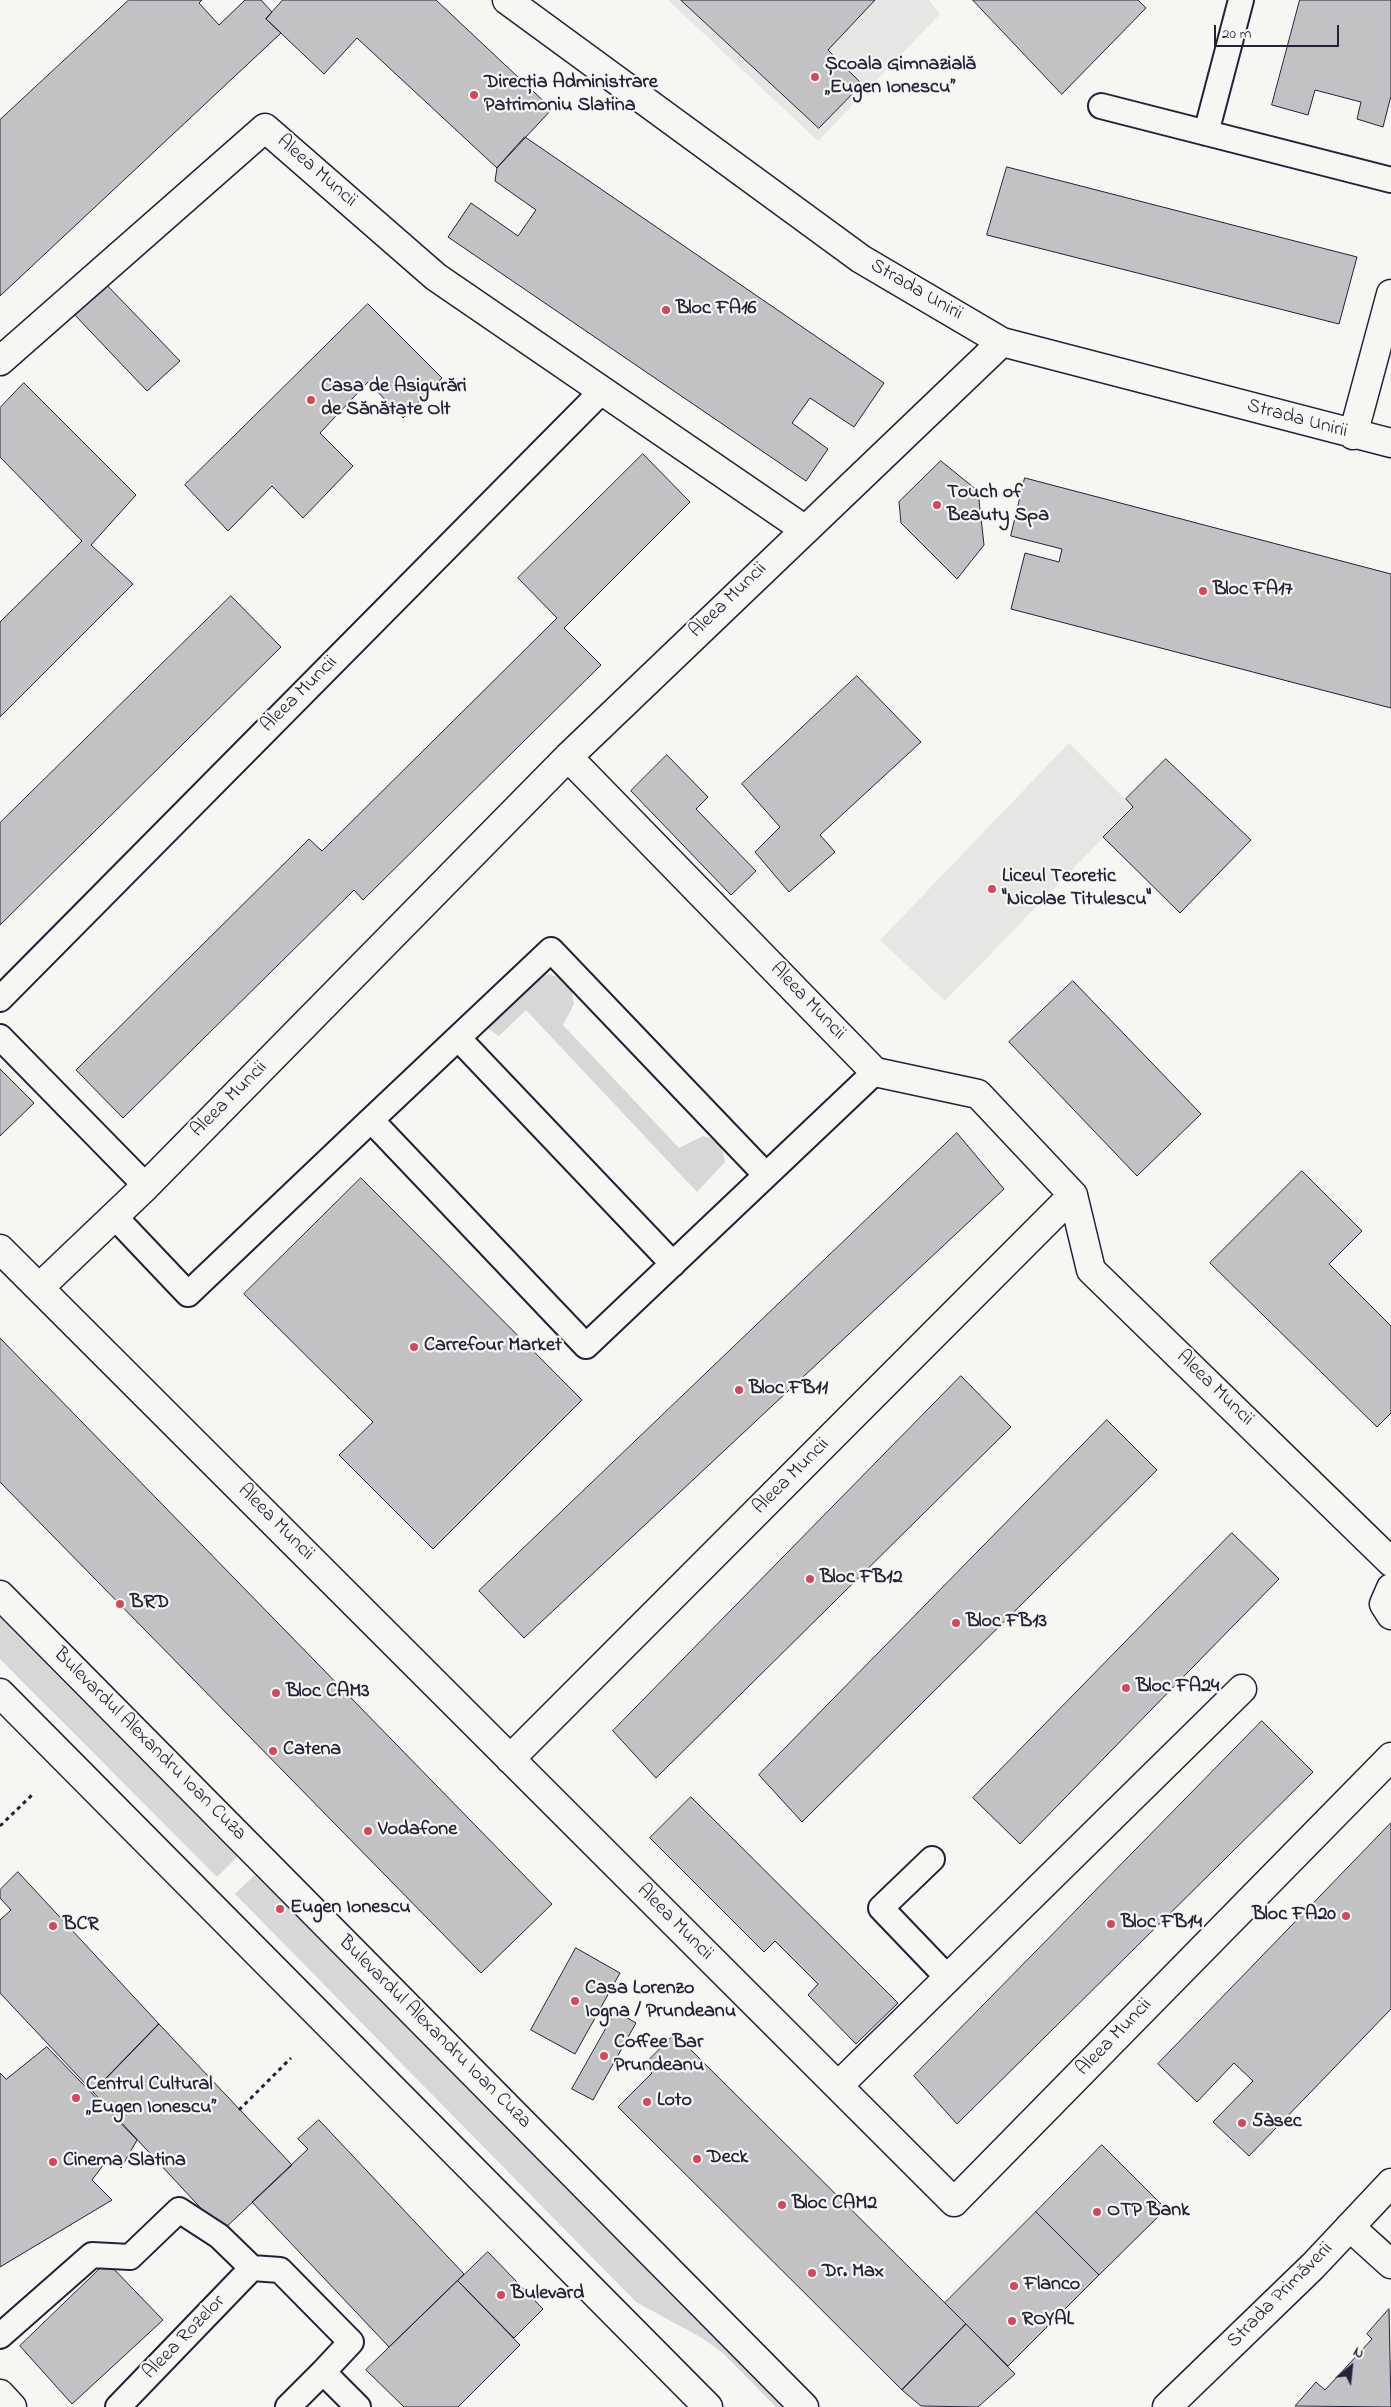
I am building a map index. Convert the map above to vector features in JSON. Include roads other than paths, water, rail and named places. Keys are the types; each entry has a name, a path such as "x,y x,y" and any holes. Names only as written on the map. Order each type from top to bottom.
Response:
{"street":[{"name":"Strada Unirii","path":"507,0 861,259 1002,342 1353,435 1391,443"},
{"name":"Aleea Muncii","path":"0,361 265,128 436,277 601,392 804,529"},
{"path":"1353,435 1391,294"},
{"name":"Aleea Muncii","path":"39,1288 146,1186 568,757 804,529 1002,342"},
{"name":"Aleea Muncii","path":"568,757 875,1072"},
{"path":"875,1072 978,1094 1074,1195"},
{"name":"Aleea Muncii","path":"1074,1195 1091,1270 1391,1562"},
{"name":"Aleea Muncii","path":"510,1759 1074,1195"},
{"name":"Aleea Muncii","path":"0,1249 954,2202 1391,1757"},
{"path":"1391,1588 1384,1604 1391,1615"},
{"name":"Bulevardul Alexandru Ioan Cuza","path":"0,1595 804,2407"},
{"path":"838,2086 1242,1689"},
{"path":"0,1693 708,2407"},
{"name":"Strada Primăverii","path":"1167,2407 1313,2266 1391,2183"},
{"path":"1350,2227 1391,2264"},
{"path":"0,2394 12,2407"}],"lane":[{"path":"1206,133 1241,0"},
{"path":"1101,106 1391,180"},
{"name":"Aleea Muncii","path":"0,999 601,392"},
{"path":"114,1216 188,1294 551,950 766,1176"},
{"path":"0,1037 146,1186"},
{"path":"458,1038 673,1264"},
{"path":"371,1120 586,1346 875,1072"},
{"path":"932,1859 881,1908 949,1979"},
{"path":"0,2336 92,2255 130,2257 179,2210 218,2236 252,2268 280,2270 351,2342 288,2407"},
{"name":"Aleea Rozelor","path":"118,2407 252,2268"},
{"path":"323,2372 358,2407"}],"place":[{"name":"Școala Gimnazială „Eugen Ionescu”","path":"815,77"},
{"name":"Direcția Administrare Patrimoniu Slatina","path":"474,95"},
{"name":"Bloc FA16","path":"666,310"},
{"name":"Casa de Asigurări de Sănătate Olt","path":"311,400"},
{"name":"Touch of Beauty Spa","path":"937,505"},
{"name":"Bloc FA17","path":"1203,591"},
{"name":"Liceul Teoretic \"Nicolae Titulescu\"","path":"992,889"},
{"name":"Carrefour Market","path":"414,1347"},
{"name":"Bloc FB11","path":"739,1390"},
{"name":"Bloc FB12","path":"810,1579"},
{"name":"BRD","path":"120,1604"},
{"name":"Bloc FB13","path":"956,1623"},
{"name":"Bloc FA24","path":"1126,1688"},
{"name":"Bloc CAM3","path":"276,1693"},
{"name":"Catena","path":"273,1751"},
{"name":"Vodafone","path":"368,1831"},
{"name":"Eugen Ionescu","path":"280,1909"},
{"name":"Bloc FA20","path":"1346,1916"},
{"name":"Bloc FB14","path":"1111,1924"},
{"name":"BCR","path":"53,1926"},
{"name":"Casa Lorenzo Iogna / Prundeanu","path":"575,2001"},
{"name":"Coffee Bar Prundeanu","path":"604,2056"},
{"name":"Centrul Cultural „Eugen Ionescu”","path":"76,2098"},
{"name":"Loto","path":"647,2102"},
{"name":"5àsec","path":"1242,2123"},
{"name":"Deck","path":"697,2159"},
{"name":"Cinema Slatina","path":"53,2162"},
{"name":"Bloc CAM2","path":"782,2205"},
{"name":"OTP Bank","path":"1097,2212"},
{"name":"Dr. Max","path":"812,2273"},
{"name":"Flanco","path":"1014,2286"},
{"name":"Bulevard","path":"501,2295"},
{"name":"ROYAL","path":"1012,2321"}]}
